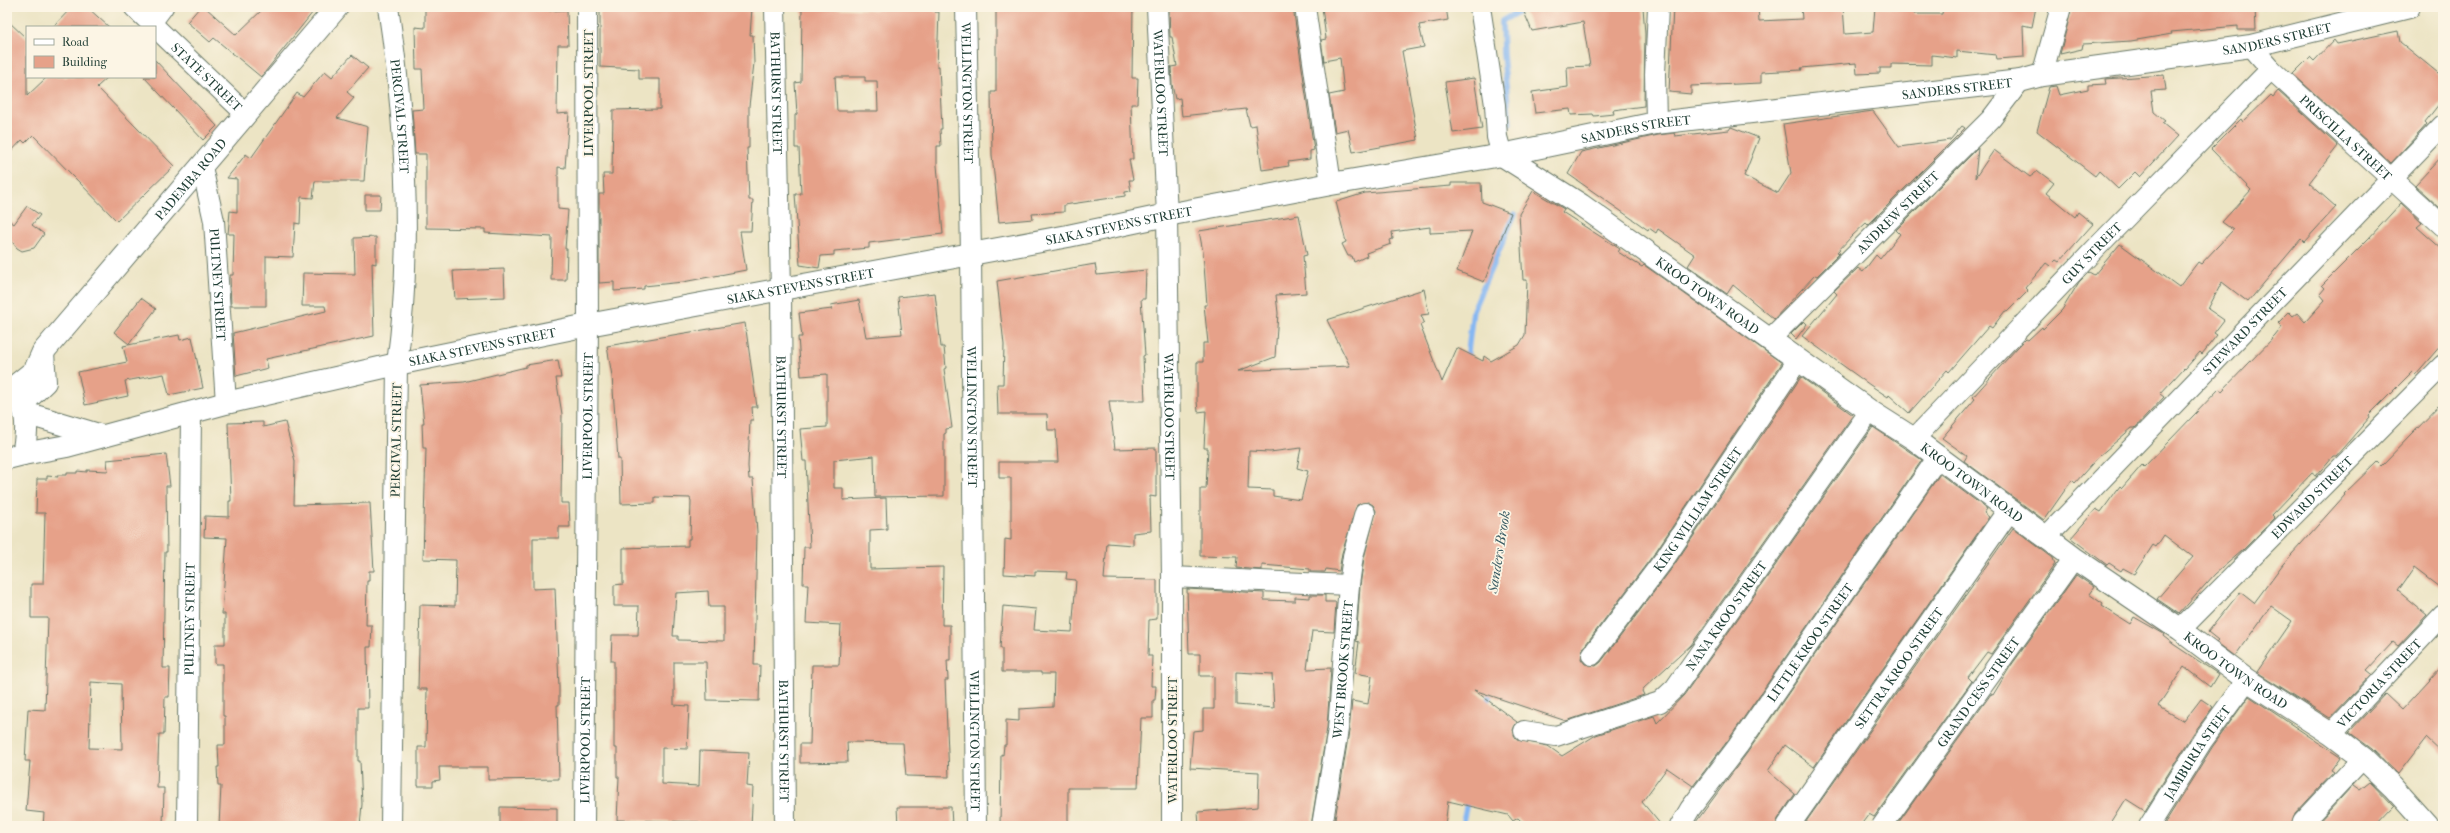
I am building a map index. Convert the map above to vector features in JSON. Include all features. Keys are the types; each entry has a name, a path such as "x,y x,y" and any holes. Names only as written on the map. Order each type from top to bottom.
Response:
{"main road":[{"name":"PADEMBA ROAD","path":"16,399 45,382 43,352 337,7"},
{"name":"SANDERS STREET","path":"1502,155 1656,123 2020,81 2042,75 2251,46 2402,8"},
{"name":"SIAKA STEVENS STREET","path":"15,456 104,436 226,403 397,364 588,325 781,291 1331,184 1502,155"},
{"name":"KROO TOWN ROAD","path":"1502,155 1581,205 1870,411 1914,439 2009,510 2047,536 2074,558 2180,630 2247,680 2331,734 2363,758 2393,787 2428,826"},
{"path":"16,399 104,436"},
{"path":"15,456 27,429 16,399"},
{"name":"SETTRA KROO STREET","path":"1788,826 2009,510"}],"street":[{"name":"STATE STREET","path":"134,7 155,26"},
{"path":"151,22 163,7"},
{"name":"PERCIVAL STREET","path":"388,7 396,56 404,150 406,259 402,328 397,364 390,826"},
{"name":"LIVERPOOL STREET","path":"584,826 588,325 587,7"},
{"name":"BATHURST STREET","path":"775,7 781,291 785,826"},
{"name":"WELLINGTON STREET","path":"966,7 971,253 976,826"},
{"name":"WATERLOO STREET","path":"1157,7 1167,215 1172,577 1172,826"},
{"path":"1305,7 1331,184"},
{"path":"1480,7 1495,105 1497,137 1502,155"},
{"path":"1656,123 1655,74 1658,7"},
{"path":"2042,75 2061,7"},
{"name":"STATE STREET","path":"156,27 246,114"},
{"name":"PRISCILLA STREET","path":"2251,46 2271,69 2393,178 2443,226"},
{"name":"GUY STREET","path":"1914,439 2097,246 2271,69"},
{"name":"ANDREW STREET","path":"1770,339 1991,119 2020,81"},
{"name":"STEWARD STREET","path":"2047,536 2443,125"},
{"name":"PULTNEY STREET","path":"202,167 214,221 226,403"},
{"name":"KING WILLIAM STREET","path":"1592,655 1662,561 1798,360"},
{"name":"EDWARD STREET","path":"2180,630 2443,366"},
{"name":"NANA KROO STREET","path":"1524,731 1556,736 1660,702 1676,688 1870,411"},
{"name":"PULTNEY STREET","path":"186,826 191,412"},
{"name":"LITTLE KROO STREET","path":"1680,826 1690,809 1761,713 1938,458"},
{"name":"WEST BROOK STREET","path":"1322,826 1338,729 1349,584 1354,556 1365,513"},
{"name":"GRAND CESS STREET","path":"1882,826 2074,558"},
{"path":"1172,577 1349,584"},
{"name":"VICTORIA STREET","path":"2331,734 2443,615"},
{"name":"JAMBURIA STEET","path":"2149,826 2203,740 2247,680"},
{"path":"2302,826 2303,822 2363,758"}],"building":[{"path":"72,7 87,7 108,26 54,26"},
{"path":"200,7 205,7 236,35 265,7 317,7 261,77 214,38 210,42 187,22"},
{"path":"425,7 511,9 511,7 549,7 549,11 567,10 568,45 558,45 557,114 569,113 565,168 558,167 558,209 568,210 565,249 567,249 566,280 551,280 552,237 485,233 485,229 426,228 426,154 415,154 412,110 424,109 422,69 416,69 415,27 425,28"},
{"path":"600,7 752,8 750,35 753,35 754,63 749,106 749,148 747,148 749,200 753,200 751,231 740,231 746,270 683,282 644,286 644,289 614,291 614,282 599,283 599,194 604,194 603,174 612,174 613,110 660,109 660,79 639,79 639,69 600,67"},
{"path":"802,7 877,10 877,7 935,7 935,12 939,12 937,67 939,66 942,129 940,129 941,146 937,146 937,165 943,234 869,243 869,248 834,251 834,255 821,256 819,268 800,265 795,194 801,194 799,148 795,148 795,115 797,114 795,83 801,82","holes":["835,77 865,77 865,81 877,81 878,111 837,111"]},
{"path":"996,7 1133,7 1132,78 1138,78 1137,104 1131,104 1133,159 1129,159 1133,180 1129,180 1131,191 1125,192 1125,196 1064,205 1064,212 1032,214 1033,219 999,222 992,155 991,92 996,92"},
{"path":"1198,7 1198,9 1216,7 1293,7 1314,150 1310,151 1310,159 1288,162 1289,166 1262,170 1256,125 1250,126 1246,109 1182,116 1180,98 1175,99 1172,84 1171,67 1177,66 1172,37 1170,37 1169,8"},
{"path":"1322,7 1446,7 1448,20 1419,25 1424,47 1402,51 1418,140 1353,152 1348,129 1335,132 1329,95 1344,92 1340,58 1324,61 1321,40 1326,39"},
{"path":"1534,7 1643,7 1645,34 1644,106 1613,110 1614,114 1594,116 1593,114 1571,115 1570,109 1535,113 1532,92 1568,87 1567,67 1590,66 1583,22 1532,31 1524,12"},
{"path":"1673,7 1758,7 1759,21 1802,19 1801,7 1843,7 1845,34 1873,32 1875,7 1897,9 1897,7 1913,7 1914,14 1942,14 1943,7 2036,7 2032,27 2023,25 2024,57 1997,59 1996,55 1957,51 1957,58 1932,55 1932,65 1891,64 1891,68 1880,68 1880,73 1857,74 1856,63 1801,68 1802,70 1761,72 1761,83 1691,86 1691,94 1669,92"},
{"path":"2072,7 2255,7 2256,30 2238,30 2238,26 2171,32 2172,34 2131,41 2083,44 2082,49 2060,54"},
{"path":"7,20 26,38 27,96 46,78 107,78 97,87 174,166 117,221 33,135 25,143 22,140 7,156"},
{"path":"2398,31 2400,42 2443,77 2443,99 2425,122 2427,124 2391,163 2293,74 2310,57 2314,61 2334,40 2337,44"},
{"path":"352,55 368,68 347,92 354,98 337,118 368,127 364,181 315,181 313,198 301,197 300,224 295,223 293,257 266,256 266,306 231,306 230,275 233,275 234,234 228,234 230,211 237,212 237,179 227,178 246,154 251,158 297,93 303,97 325,71 332,77"},
{"path":"156,61 217,126 203,140 145,78 156,78"},
{"path":"2164,75 2166,90 2151,91 2154,112 2165,121 2162,123 2178,136 2140,177 2135,172 2118,189 2099,171 2095,176 2037,131 2049,87 2056,86 2059,95 2088,89 2088,85 2106,84 2105,79"},
{"path":"1474,78 1482,129 1453,133 1445,82"},
{"path":"2278,91 2338,146 2309,183 2336,207 2304,242 2301,239 2248,302 2222,282 2208,309 2224,320 2214,333 2217,335 2202,354 2200,352 2160,394 2164,397 2135,428 2132,428 2099,456 2075,483 2072,480 2044,520 1964,461 1967,456 1942,438 1975,399 1973,397 2017,348 2042,327 2043,329 2062,310 2079,282 2089,272 2094,275 2120,244 2179,287 2198,262 2201,264 2233,230 2222,222 2251,190 2211,149 2241,119 2243,122 2271,95 2273,97"},
{"path":"1873,111 1899,147 1950,140 1962,126 1965,128 1868,225 1866,223 1852,236 1837,252 1840,253 1817,276 1815,275 1774,319 1733,285 1727,294 1688,266 1695,255 1658,229 1656,233 1649,228 1648,230 1568,174 1581,152 1658,135 1674,133 1675,136 1729,130 1731,127 1759,138 1744,176 1778,193 1791,173 1783,124"},
{"path":"1978,148 1975,178 1994,150 2030,177 2038,171 2054,183 2046,193 2075,217 2078,212 2093,224 2059,262 2056,260 2050,266 2046,263 2025,288 2028,291 2007,312 2005,311 1992,328 1989,326 1949,372 1947,370 1909,413 1889,395 1888,397 1870,385 1802,336 1837,294 1834,291 1858,268 1863,272 1876,255 1880,259 1900,234 1896,230"},
{"path":"2443,155 2443,205 2440,208 2415,185"},
{"path":"1451,183 1481,183 1482,202 1511,213 1484,282 1457,271 1472,231 1430,233 1430,227 1392,232 1393,239 1390,240 1391,244 1366,253 1367,256 1354,262 1352,256 1348,256 1342,244 1346,242 1336,202 1365,193 1451,186"},
{"path":"1533,191 1564,209 1562,212 1620,249 1618,252 1642,267 1644,265 1782,363 1654,554 1583,648 1581,659 1585,664 1596,666 1601,662 1672,568 1801,377 1853,415 1691,645 1644,688 1642,691 1644,695 1566,721 1474,690 1517,722 1513,730 1517,740 1548,746 1562,756 1596,735 1654,716 1657,723 1684,695 1873,427 1922,460 1729,739 1693,786 1667,768 1642,802 1662,826 1526,826 1518,818 1513,821 1508,815 1448,801 1445,826 1334,826 1349,731 1352,701 1368,704 1372,676 1355,673 1359,642 1356,641 1360,586 1364,558 1376,511 1373,505 1368,502 1357,505 1342,553 1339,571 1326,569 1325,572 1310,572 1310,569 1262,565 1262,570 1236,568 1237,557 1200,556 1200,489 1206,489 1208,448 1204,448 1206,411 1198,412 1197,362 1203,362 1203,343 1208,343 1204,305 1207,305 1203,252 1199,231 1299,215 1307,255 1303,256 1306,293 1276,295 1278,313 1275,357 1238,371 1350,366 1327,320 1424,289 1429,314 1421,315 1424,322 1420,325 1442,382 1457,348 1483,361 1484,356 1491,361 1519,345 1525,335 1527,280 1523,280 1519,214","holes":["1301,448 1297,468 1308,471 1301,500 1273,496 1273,490 1248,489 1249,451 1270,452"]},
{"path":"365,195 381,195 380,210 365,210"},
{"path":"2401,203 2422,223 2417,227 2443,250 2443,343 2415,375 2412,372 2369,415 2370,417 2336,456 2333,456 2316,476 2312,473 2272,515 2275,518 2242,551 2215,574 2179,614 2157,599 2193,557 2164,535 2156,547 2153,545 2134,574 2123,568 2121,571 2109,563 2107,565 2071,538 2096,509 2101,512 2120,486 2122,488 2142,465 2144,467 2219,389 2222,391 2275,336 2282,327 2278,323 2289,312 2293,316 2297,313 2305,322 2325,300 2320,294 2325,288 2322,285 2369,238"},
{"path":"27,206 40,215 32,225 44,234 34,248 22,251 17,248 7,235 7,219 14,224"},
{"path":"376,237 376,264 372,263 374,336 266,359 268,368 236,376 233,333 326,311 325,306 302,306 303,273 355,274 354,238"},
{"path":"1095,264 1097,275 1146,270 1145,299 1141,299 1145,355 1143,356 1145,401 1109,401 1115,449 1156,448 1156,497 1150,496 1151,531 1133,533 1133,545 1107,543 1104,579 1157,580 1157,619 1149,620 1148,656 1152,656 1151,686 1156,686 1155,700 1153,700 1153,718 1141,718 1138,788 1068,788 1068,826 1000,826 1001,754 1003,755 1004,745 1006,745 1006,720 1019,721 1019,709 1053,707 1054,674 1041,674 1041,672 1002,672 1002,648 1000,648 1003,606 1036,609 1034,630 1072,632 1076,580 1066,579 1067,572 1035,571 1035,576 1004,574 1005,539 1011,540 1011,478 999,478 999,462 1058,462 1056,430 1048,430 1047,414 998,414 997,384 1003,384 1004,345 997,281"},
{"path":"504,269 505,297 455,299 453,271"},
{"path":"935,293 941,347 944,347 946,368 944,369 952,428 946,429 946,433 944,434 944,496 875,497 874,456 834,460 834,488 843,488 843,500 886,498 887,529 870,530 870,569 943,567 942,625 950,625 950,660 947,660 948,680 945,680 949,777 906,776 903,743 847,742 848,762 800,763 800,744 810,744 812,665 839,665 841,625 806,623 808,584 803,584 804,547 810,547 806,461 803,461 800,429 827,427 827,374 801,376 798,337 802,337 799,313 832,309 831,305 859,300 866,337 902,334 898,297"},
{"path":"141,298 156,309 129,344 114,332"},
{"path":"1804,321 1807,324 1796,339 1791,334"},
{"path":"745,323 757,407 752,407 753,420 750,420 748,466 749,479 753,479 757,532 754,665 760,665 759,701 707,700 706,662 674,662 674,705 689,706 687,749 662,748 662,784 699,786 700,751 749,753 747,786 753,787 751,826 699,826 699,822 617,820 619,777 617,777 617,748 614,748 614,661 611,661 612,635 638,635 639,606 614,606 614,585 623,584 623,548 688,546 688,539 690,539 691,501 690,498 655,497 655,503 621,504 620,459 618,459 612,376 607,346","holes":["708,591 709,607 724,607 724,641 678,640 678,636 673,636 676,593"]},
{"path":"179,335 180,340 192,337 203,388 169,395 164,374 125,381 128,396 85,405 78,372 127,362 123,346"},
{"path":"558,360 561,378 556,378 562,414 561,503 569,503 570,527 559,527 559,538 533,538 533,589 555,588 559,687 559,705 557,705 559,779 488,780 488,767 439,767 440,780 433,781 433,786 418,786 418,747 426,747 427,689 418,689 420,605 455,606 456,560 423,559 426,448 423,448 422,423 424,423 420,385 464,382 526,367 526,365"},
{"path":"2443,402 2443,590 2414,568 2398,591 2427,615 2398,646 2393,642 2367,670 2372,674 2330,718 2257,672 2292,621 2271,606 2235,656 2216,642 2218,640 2208,632 2240,592 2254,603 2283,564 2345,495 2344,494 2377,462 2381,466"},
{"path":"263,422 263,427 285,422 295,461 294,505 370,503 374,571 369,571 369,581 367,581 366,625 372,625 371,647 367,647 368,708 358,708 358,761 360,761 362,804 360,826 219,826 221,786 218,786 218,745 225,745 225,716 223,716 223,664 215,664 215,644 225,644 225,614 222,614 227,538 204,537 205,516 229,517 229,501 231,501 228,423"},
{"path":"166,454 170,486 166,486 167,552 165,552 163,668 170,668 169,697 165,697 164,734 159,734 157,788 164,788 163,826 43,826 44,813 26,811 30,761 25,761 28,709 45,710 48,618 31,618 31,584 43,584 45,513 36,513 37,479 47,479 47,476 58,477 57,475 77,473 77,471 108,471 107,460","holes":["91,682 121,684 122,749 89,748"]},
{"path":"1940,474 1987,509 1984,513 1989,517 1814,767 1785,745 1768,771 1795,794 1778,819 1776,826 1693,826 1747,753"},
{"path":"2013,528 2053,558 2055,564 1991,654 1987,652 1968,677 1972,681 1874,817 1869,814 1860,826 1803,826"},
{"path":"2076,575 2094,587 2089,594 2103,604 2102,606 2130,624 2134,617 2164,634 2163,636 2173,644 2218,674 2210,687 2184,667 2158,706 2184,721 2201,699 2213,707 2193,734 2145,811 2126,799 2109,826 1896,826 1991,694 1993,695 2010,667"},
{"path":"1187,589 1264,593 1264,600 1295,601 1295,597 1310,598 1310,595 1325,595 1325,602 1336,602 1334,632 1312,631 1307,669 1331,668 1327,728 1311,826 1199,826 1198,812 1258,807 1259,772 1190,768 1193,731 1203,730 1203,709 1214,709 1214,676 1200,676 1200,654 1189,654","holes":["1236,672 1272,674 1274,708 1236,705"]},
{"path":"2443,666 2443,754 2426,738 2398,774 2372,749 2349,732 2385,694 2402,710"},
{"path":"2249,696 2340,757 2331,770 2334,772 2295,814 2291,826 2163,826 2213,746"},
{"path":"2370,782 2394,807 2376,826 2315,826 2353,785 2360,790"},
{"path":"500,807 557,808 557,826 500,826"},
{"path":"897,807 951,807 952,826 898,826"}],"waterway":[{"path":"1510,123 1503,54 1502,21 1526,7"},
{"name":"Sanders Brook","path":"1467,360 1473,310 1515,214"},
{"name":"Sanders Brook","path":"1487,707 1491,688"},
{"name":"Sanders Brook","path":"1462,826 1468,798"}]}
